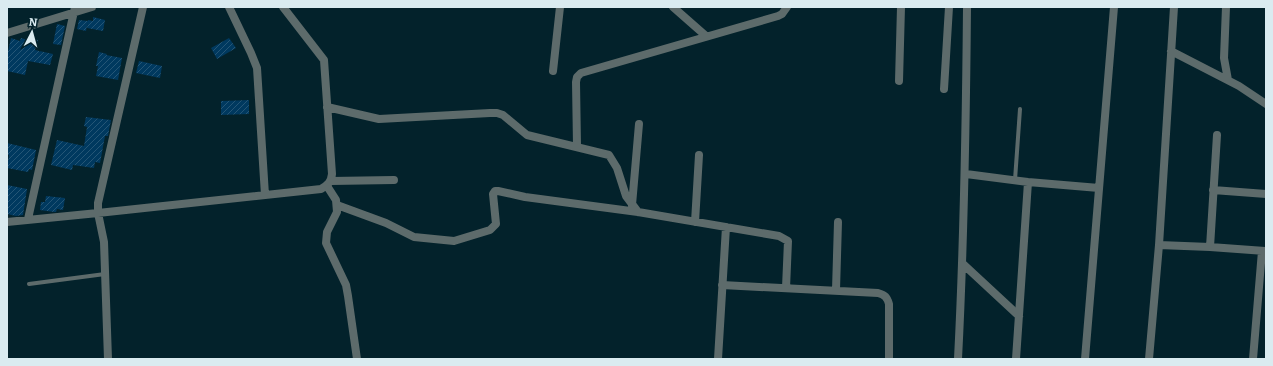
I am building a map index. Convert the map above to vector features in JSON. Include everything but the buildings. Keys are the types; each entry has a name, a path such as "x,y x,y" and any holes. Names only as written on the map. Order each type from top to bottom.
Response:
{"street":[{"path":"7,33 75,10 92,7"},
{"path":"108,359 104,235 98,213 98,203 143,7"},
{"path":"229,7 257,68 265,195"},
{"path":"7,222 322,189 329,183 332,174 324,60 283,7"},
{"path":"553,71 560,7"},
{"path":"673,7 706,36"},
{"path":"577,146 576,82 577,77 581,73 778,16 782,14 787,7"},
{"path":"899,81 901,7"},
{"path":"944,89 949,7"},
{"path":"958,359 966,174 967,7"},
{"path":"1085,359 1114,7"},
{"path":"1150,359 1159,245 1174,7"},
{"path":"1226,7 1224,58 1228,80"},
{"path":"28,219 75,10"},
{"path":"1171,51 1228,80 1266,104"},
{"path":"327,107 379,119 497,113 507,118 527,134 606,153 612,158 618,168 626,196 638,212"},
{"path":"632,205 639,124"},
{"path":"1210,247 1217,135"},
{"path":"695,222 699,155"},
{"path":"966,174 1028,182 1099,188"},
{"path":"329,183 394,180"},
{"path":"1016,359 1028,182"},
{"path":"329,183 337,205 337,212 326,236 326,244 346,285 357,359"},
{"path":"1214,190 1266,194"},
{"path":"337,205 386,223 414,237 454,241 494,228 496,224 493,194 495,191 525,197 638,212 779,236 788,241 786,288"},
{"path":"836,290 838,222"},
{"path":"718,359 726,227"},
{"path":"1159,245 1264,251 1253,359"},
{"path":"963,264 1019,316"},
{"path":"722,284 836,290 878,293 884,295 888,298 889,304 889,359"}],"lane":[{"path":"1015,180 1020,109"},
{"path":"29,284 106,274"}]}
